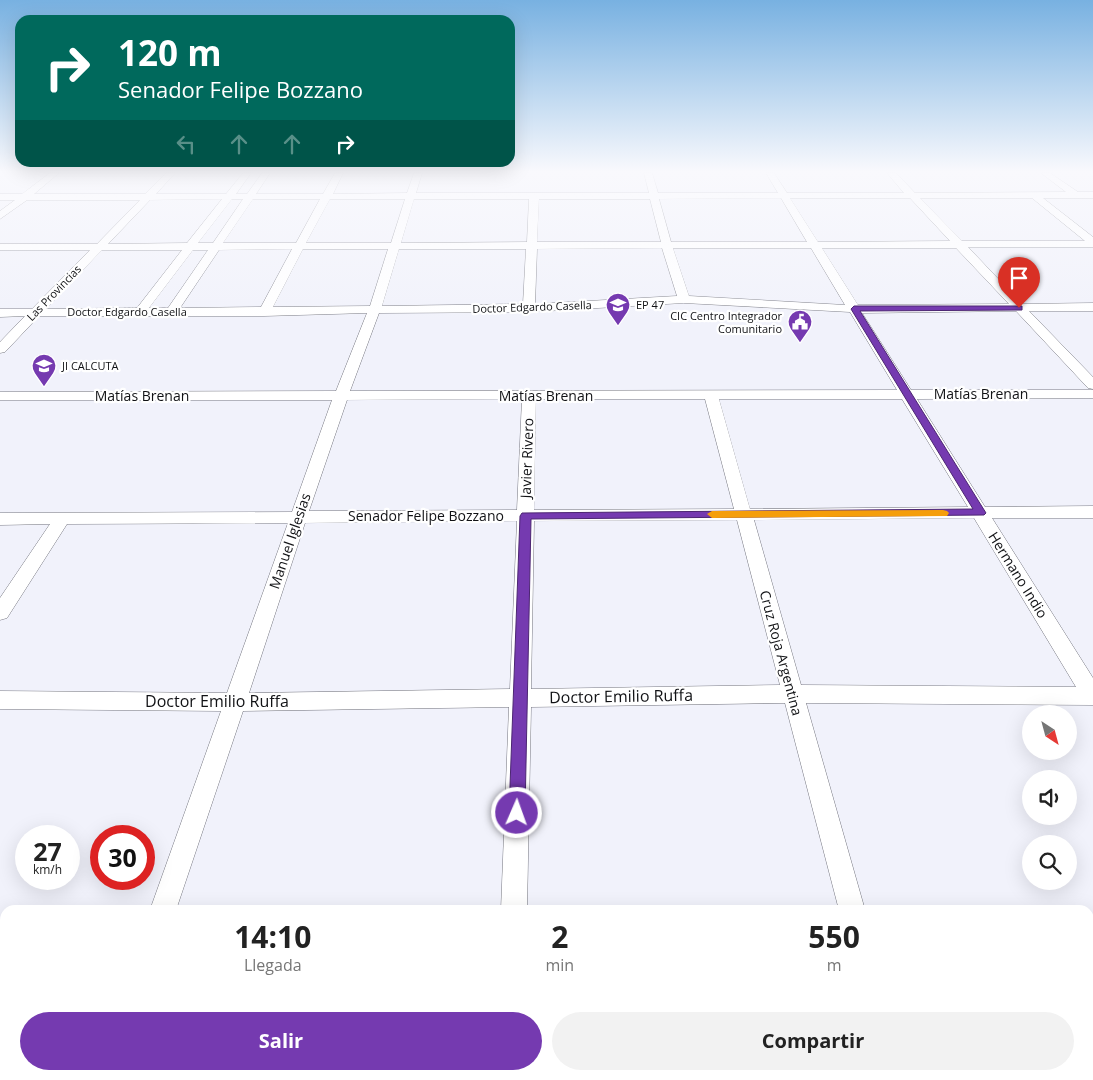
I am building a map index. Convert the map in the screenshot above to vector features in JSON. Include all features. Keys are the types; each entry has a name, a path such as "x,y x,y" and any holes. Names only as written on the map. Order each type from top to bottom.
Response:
{"street":[{"name":"Las Provincias","path":"0,349 122,223"},
{"path":"140,312 208,223"},
{"path":"171,312 232,223"},
{"path":"264,312 311,223"},
{"name":"Manuel Iglesias","path":"165,905 298,517 341,395 374,311 402,223"},
{"path":"529,308 533,223"},
{"path":"661,223 684,299"},
{"name":"Hermano Indio","path":"802,223 1093,696"},
{"path":"940,223 1093,385"},
{"path":"1068,223 1093,243"},
{"path":"0,248 1093,243"},
{"name":"Doctor Edgardo Casella","path":"0,313 374,311 529,308 684,299 854,309 1093,308"},
{"name":"Matías Brenan","path":"0,396 1093,394"},
{"name":"Cruz Roja Argentina","path":"711,395 851,905"},
{"name":"Javier Rivero","path":"514,905 529,396"},
{"name":"Senador Felipe Bozzano","path":"0,519 1093,512"},
{"path":"0,613 62,519"},
{"name":"Doctor Emilio Ruffa","path":"0,700 235,702 793,694 1093,696"}],"slow traffic":[{"path":"712,514 943,513"}],"place":[{"name":"EP 47","path":"618,326"},
{"name":"CIC Centro Integrador Comunitario","path":"800,343"},
{"name":"JI CALCUTA","path":"44,387"}],"route":[{"path":"517,813 526,516 980,513 854,309 1019,308"}]}
